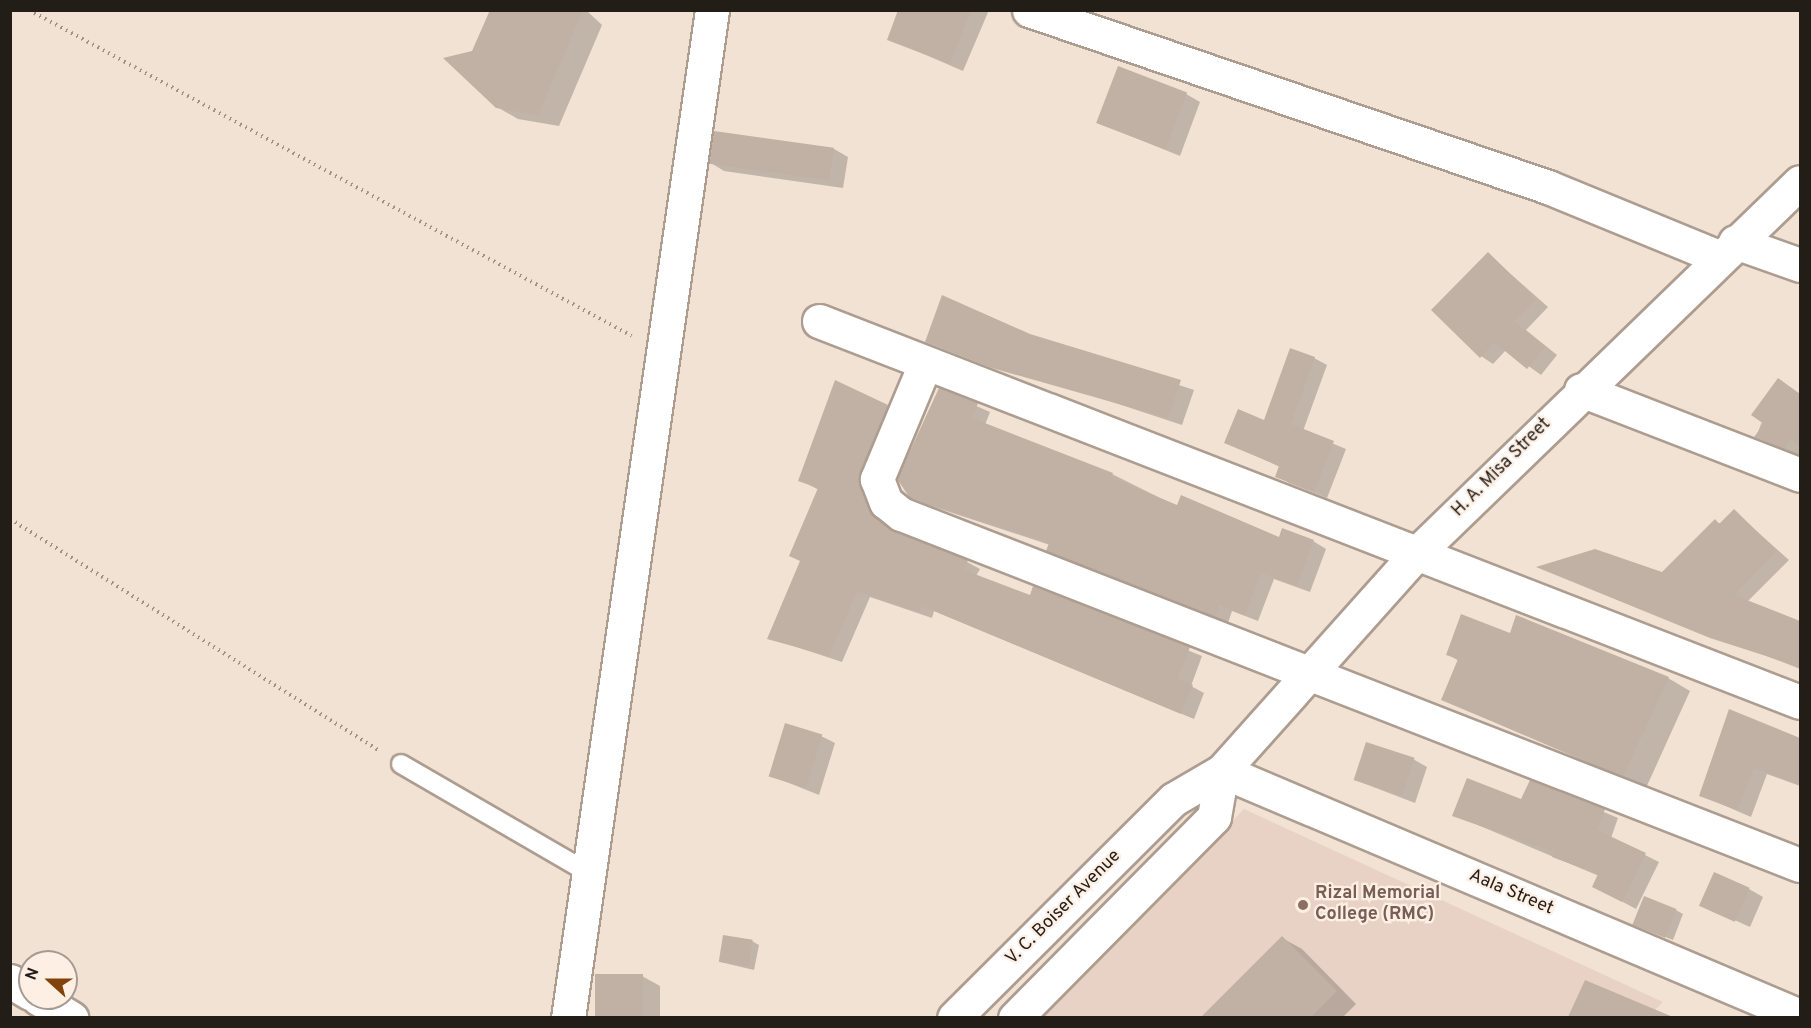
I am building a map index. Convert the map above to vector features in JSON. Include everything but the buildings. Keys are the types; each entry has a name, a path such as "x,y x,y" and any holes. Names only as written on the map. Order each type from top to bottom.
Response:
{"street":[{"path":"568,1017 712,10"},
{"path":"1029,10 1727,249 1800,265"},
{"name":"H. A. Misa Street","path":"1174,799 1221,771 1417,553 1581,390 1800,182"},
{"path":"819,321 1800,702"},
{"path":"925,364 877,479 886,502 901,514 1800,865"},
{"path":"1581,390 1800,475"},
{"path":"1015,1017 1215,817 1221,771"},
{"name":"Aala Street","path":"1221,771 1800,1016"},
{"name":"V. C. Boiser Avenue","path":"954,1017 1174,799"}],"lane":[{"path":"401,764 589,873"}],"path":[{"path":"29,10 664,354"},
{"path":"10,519 401,764"}],"shaded area":[{"name":"Rizal Memorial College (RMC)","path":"1244,809 1663,1002 1647,1018 1043,1018"}],"place":[{"name":"Rizal Memorial College (RMC)","path":"1303,905"}]}
